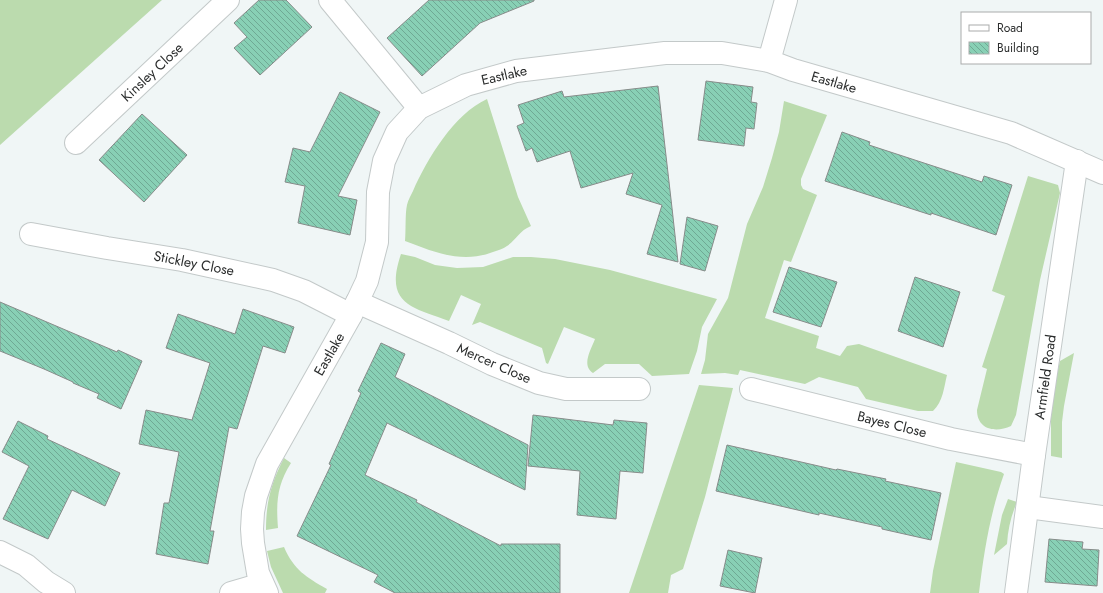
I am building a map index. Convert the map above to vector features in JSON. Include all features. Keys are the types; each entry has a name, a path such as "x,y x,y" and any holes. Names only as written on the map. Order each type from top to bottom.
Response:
{"street":[{"name":"Kinsley Close","path":"76,143 228,0"},
{"path":"330,0 420,108"},
{"path":"769,62 786,0"},
{"name":"Eastlake","path":"265,589 258,574 253,543 252,528 256,496 267,464 275,448 354,309 367,281 377,242 378,192 384,161 397,132 420,108 466,84 516,71 665,53 722,53 769,62 1011,133 1103,173"},
{"name":"Armfield Road","path":"1016,593 1034,454 1077,161"},
{"name":"Stickley Close","path":"31,234 182,260 273,280 354,309"},
{"name":"Mercer Close","path":"354,309 449,343 492,364 539,383 566,389 639,389"},
{"name":"Bayes Close","path":"751,389 950,439 1034,454"},
{"path":"1028,507 1103,517"},
{"path":"0,552 22,562 46,582 64,593"},
{"path":"231,593 265,589"}],"green space":[{"path":"0,0 162,0 0,145"},
{"path":"487,99 518,197 531,226 524,230 504,248 470,257 448,255 405,241 407,203 426,165 443,139 463,115"},
{"path":"784,101 827,115 801,179 803,189 817,195 791,262 784,260 765,318 819,336 816,348 840,356 847,346 859,344 947,375 941,399 933,411 918,411 866,399 858,387 819,377 805,384 740,370 738,375 725,373 701,374 705,360 708,334 728,298 747,224 763,187 772,158 779,132"},
{"path":"1028,176 1058,185 1060,193 1040,280 1016,415 1011,426 994,429 984,426 980,422 977,410 987,369 982,367 1005,296 992,291"},
{"path":"401,254 415,257 435,265 457,268 483,267 513,257 555,259 610,270 717,299 702,327 697,351 689,374 652,376 639,364 605,364 593,373 589,370 587,362 589,352 595,339 564,327 548,364 546,363 542,348 480,322 472,325 481,304 461,295 449,321 413,307 404,301 396,284"},
{"path":"1074,353 1062,422 1062,458 1051,456 1051,417 1056,378 1060,361"},
{"path":"699,385 733,388 705,497 683,569 671,575 668,593 629,593"},
{"path":"284,458 291,463 286,471 278,494 278,528 266,530 270,493"},
{"path":"956,462 1001,472 1004,474 988,533 979,593 930,593 933,571"},
{"path":"1008,499 1017,502 1010,523 1007,544 994,555 1002,515"},
{"path":"284,547 296,567 307,577 327,589 325,593 283,593 271,567 267,551"}],"building":[{"path":"259,0 286,0 312,27 260,75 234,48 247,37 234,23"},
{"path":"429,0 534,1 480,23 422,76 387,38"},
{"path":"706,81 753,87 751,102 757,103 754,129 746,128 744,146 698,140"},
{"path":"658,86 678,262 647,254 662,205 626,194 633,173 581,188 570,151 537,162 532,148 526,151 517,126 524,123 518,105 562,91 564,97"},
{"path":"340,92 380,112 338,196 357,200 350,235 298,223 305,186 285,182 293,148 310,152"},
{"path":"142,114 187,155 144,202 99,160"},
{"path":"842,132 870,142 869,145 982,182 984,176 1012,185 996,235 931,213 931,215 825,181"},
{"path":"687,217 718,226 705,271 680,264"},
{"path":"789,267 837,282 821,327 773,312"},
{"path":"915,277 960,292 943,347 898,331"},
{"path":"0,302 117,352 118,350 142,361 121,409 97,398 99,394 0,351"},
{"path":"243,309 294,327 285,353 263,346 237,429 229,427 210,531 214,531 208,564 156,554 164,503 169,503 179,452 139,444 146,410 192,420 210,363 166,348 178,314 235,334"},
{"path":"381,343 405,354 395,377 528,445 525,490 387,423 365,475 417,500 416,502 501,546 501,544 560,544 560,593 395,593 374,582 378,575 297,536 331,465 329,464 361,393 358,391"},
{"path":"533,415 613,425 614,420 647,423 643,473 620,471 616,519 577,515 580,471 528,466"},
{"path":"18,421 48,436 47,439 120,473 105,506 72,490 48,539 3,519 29,466 2,452"},
{"path":"727,445 836,470 886,479 885,481 941,493 931,540 882,529 882,527 819,513 819,515 716,491"},
{"path":"1049,539 1083,542 1082,549 1099,550 1097,586 1045,582"},
{"path":"728,550 762,558 755,593 720,586"}]}
